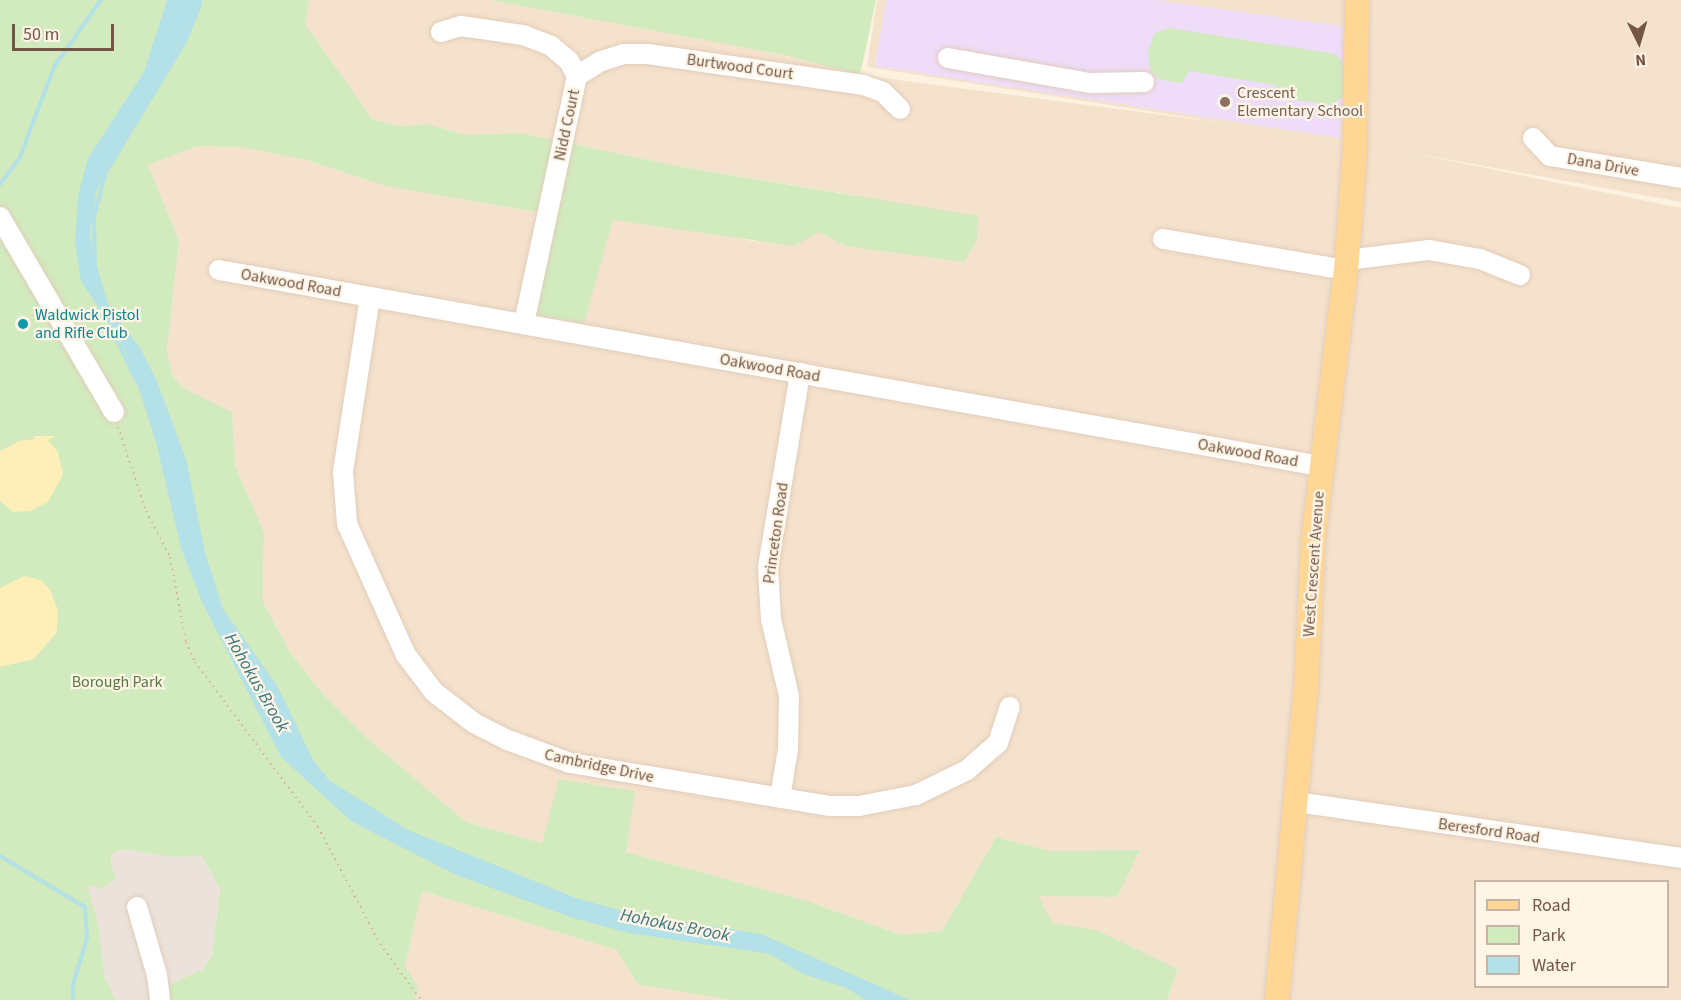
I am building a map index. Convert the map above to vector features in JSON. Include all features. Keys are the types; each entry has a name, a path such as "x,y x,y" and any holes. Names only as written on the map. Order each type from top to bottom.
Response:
{"main road":[{"name":"West Crescent Avenue","path":"1277,1000 1297,802 1321,466 1347,265 1355,129 1357,0"}],"street":[{"name":"Nidd Court","path":"441,32 461,26 523,35 551,46 569,61 577,76 524,324"},
{"name":"Burtwood Court","path":"577,76 599,62 623,54 648,54 863,85 883,92 900,109"},
{"path":"948,58 1090,83 1144,82"},
{"name":"Dana Drive","path":"1533,138 1550,156 1681,178"},
{"path":"0,217 114,412"},
{"path":"1163,239 1347,265 1428,250 1480,259 1520,275"},
{"name":"Oakwood Road","path":"219,270 1321,466"},
{"name":"Cambridge Drive","path":"370,297 343,472 344,499 354,547 420,675 453,708 474,723 537,753 600,769 780,798 859,806 916,795 951,780 987,754 1005,729 1010,706"},
{"name":"Princeton Road","path":"780,798 788,749 789,696 771,619 768,567 800,373"},
{"name":"Beresford Road","path":"1297,802 1681,858"},
{"path":"138,907 157,975 160,1000"}],"path":[{"path":"114,412 146,510 173,567 186,642 195,662 318,827 380,944 421,1000"}],"shaded area":[{"path":"309,0 489,0 784,55 860,75 1224,123 867,67 877,0 886,0 875,65 1340,138 1347,27 1157,0 1681,0 1681,202 1407,152 1681,208 1681,1000 1167,1000 1178,969 1097,930 1051,923 1039,896 1117,897 1139,850 1051,851 996,837 942,931 902,935 807,901 626,852 634,790 542,843 466,822 367,738 323,694 290,652 263,602 264,532 235,466 232,412 183,388 172,375 167,351 179,241 148,165 198,146 241,147 306,160 386,186 554,215 678,226 757,242 819,232 845,246 855,195 677,166 521,133 466,135 427,124 399,126 372,119 304,24"},
{"name":"Crescent Elementary School","path":"886,0 1157,0 1348,27 1340,138 875,66"},
{"path":"125,849 171,857 202,856 220,889 212,956 203,969 169,985 169,1000 116,1000 104,975 87,884 103,889 116,877 111,866 112,854"},
{"path":"422,891 617,950 637,984 732,1000 416,1000 418,987 405,966"}],"green space":[{"name":"Borough Park","path":"0,0 309,0 305,24 372,119 399,126 427,124 466,135 521,133 677,166 978,216 977,240 964,262 845,246 819,232 794,246 613,220 584,323 534,314 554,215 386,186 306,160 241,147 198,146 148,165 179,241 167,351 172,375 183,388 232,412 235,466 264,532 263,602 290,652 323,694 367,738 466,822 542,843 559,779 635,791 626,852 807,901 902,935 942,931 996,837 1051,851 1140,850 1117,897 1039,896 1052,923 1097,930 1178,969 1167,1000 732,1000 637,984 617,950 422,891 405,966 418,987 416,1000 169,1000 169,985 203,969 212,956 220,889 202,856 171,857 125,849 112,854 111,866 116,877 103,889 87,885 99,928 104,975 116,1000 0,1000"},
{"path":"489,0 876,0 860,75 784,55"},
{"path":"1169,28 1335,54 1346,66 1347,93 1332,105 1279,98 1275,85 1189,71 1182,83 1161,80 1150,72 1148,50 1155,33"}],"sand":[{"path":"34,436 56,436 48,440 58,452 63,475 48,502 31,511 13,512 0,501 0,451 19,441 34,439"},
{"path":"24,576 41,580 50,590 58,610 57,632 34,659 0,667 0,588"}],"water":[{"path":"167,0 202,0 202,6 186,44 96,192 90,233 93,253 110,310 139,346 156,379 186,459 205,552 223,609 278,687 313,760 329,780 408,830 576,898 633,914 761,934 910,1000 865,1000 847,988 803,974 770,954 629,933 573,918 454,874 351,821 281,757 202,602 181,548 156,442 136,380 123,345 81,281 75,243 78,196 88,158 144,72"}],"waterway":[{"path":"0,184 20,157 54,67 101,0"},
{"name":"Hohokus Brook","path":"95,269 94,216 105,176"},
{"name":"Hohokus Brook","path":"111,327 136,380"},
{"path":"0,856 85,907 87,938 73,984 73,1000"}],"place":[{"name":"Crescent Elementary School","path":"1225,102"},
{"name":"Waldwick Pistol and Rifle Club","path":"23,324"}]}
